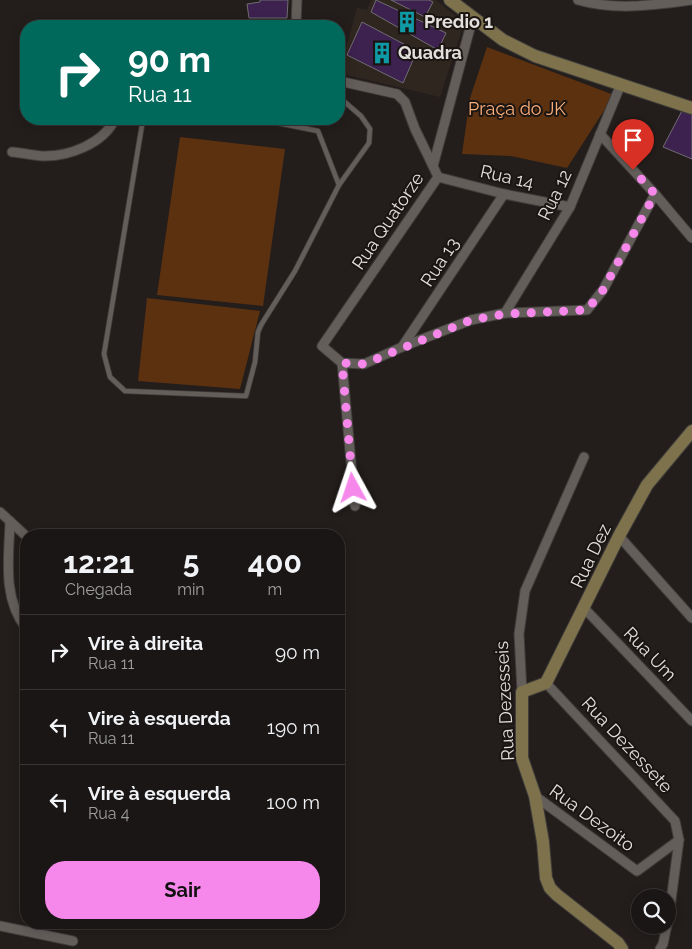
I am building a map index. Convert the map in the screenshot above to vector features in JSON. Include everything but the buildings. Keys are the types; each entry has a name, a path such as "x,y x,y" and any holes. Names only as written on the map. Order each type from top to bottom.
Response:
{"street":[{"path":"296,20 297,0"},
{"path":"450,0 503,40 535,56 692,108"},
{"path":"581,0 613,7 692,0"},
{"name":"Rua Quatorze","path":"342,363 322,346 438,177 433,166 473,17"},
{"path":"345,82 397,94 405,102 415,129 433,166"},
{"name":"Rua 12","path":"505,314 570,207 621,84"},
{"path":"12,152 44,156 72,152 95,141 112,125"},
{"path":"600,134 692,238"},
{"name":"Rua 14","path":"438,177 504,194 570,207"},
{"name":"Rua 13","path":"402,347 504,194"},
{"path":"355,506 342,363 364,364 471,320 505,314 587,310 603,290 655,194"},
{"name":"Rua Dez","path":"546,683 619,536 647,485 692,431"},
{"name":"Rua Dezesseis","path":"584,458 525,591 519,634 522,692 522,758 535,796 543,842 546,878 550,888 618,943 622,949"},
{"path":"0,512 20,530"},
{"path":"10,521 8,585 17,617 20,621"},
{"path":"619,536 692,618"},
{"name":"Rua Um","path":"584,608 692,721"},
{"path":"522,692 546,683"},
{"name":"Rua Dezessete","path":"546,683 675,821 679,840 672,889"},
{"name":"Rua Dezoito","path":"535,796 637,870 679,840"},
{"path":"0,926 72,941"},
{"name":"Rua Dezessete","path":"660,949 664,934"}],"lane":[{"path":"142,125 104,354 110,377 125,391 246,396 255,362 258,332 261,325 295,271 339,185 369,143 370,129 361,116 345,103"},
{"path":"288,125 318,131 339,185"}],"shaded area":[{"path":"371,0 436,0 464,23 440,97 345,74 345,51 357,8 367,10"}],"green space":[{"name":"Praça do JK","path":"487,47 614,95 567,168 511,156 462,154 470,98"},
{"path":"180,137 285,149 263,306 157,295"},
{"path":"147,298 260,311 240,389 138,381"}],"place":[{"name":"Predio 1","path":"407,22"},
{"name":"Quadra","path":"382,53"}],"route":[{"path":"353,488 342,363 364,364 471,320 505,314 587,310 603,290 655,194 633,170"}]}
